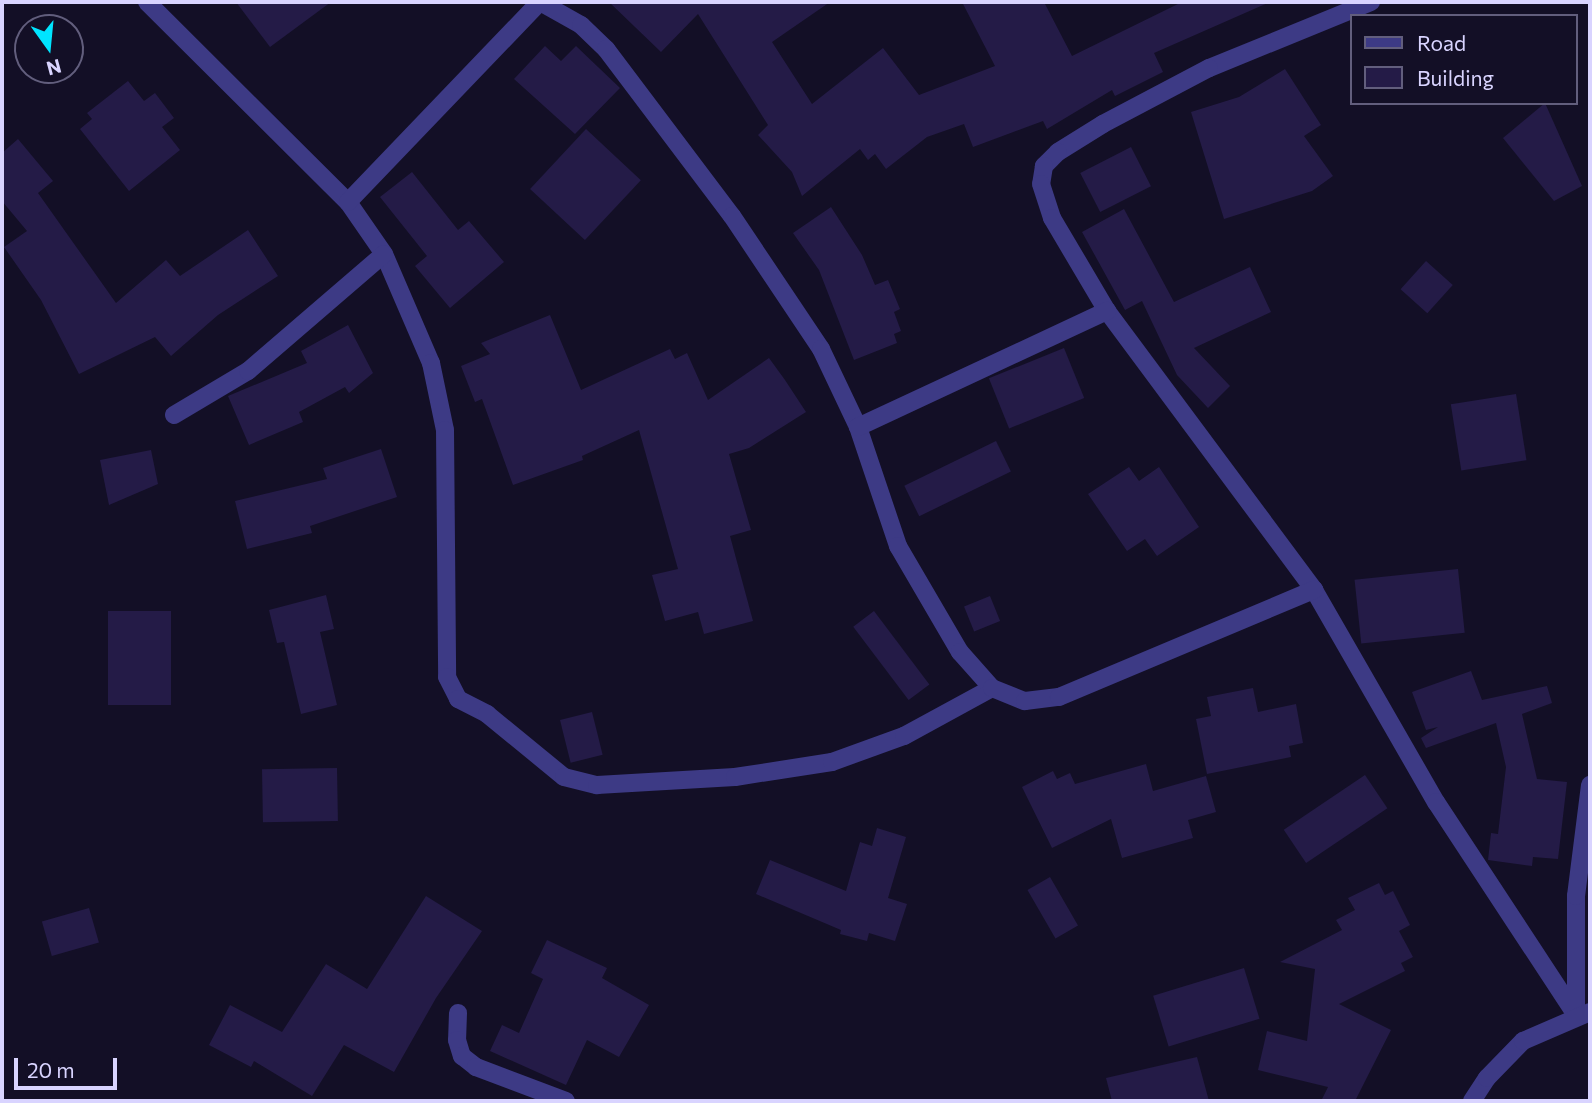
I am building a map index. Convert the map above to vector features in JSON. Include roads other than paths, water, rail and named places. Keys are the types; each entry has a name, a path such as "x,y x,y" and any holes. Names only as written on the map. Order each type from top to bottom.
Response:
{"street":[{"path":"147,2 348,202 384,254 431,363 445,430 444,575 450,689 506,728 545,765 583,784 597,785 788,771 870,750 992,688"},
{"path":"348,202 473,77 540,2 581,25 606,49 733,216 821,349 858,427 898,546 960,652 992,688 1025,701 1059,697 1314,590"},
{"path":"1371,2 1209,68 1103,124 1044,166 1041,184 1052,218 1107,312 1314,590 1436,802 1583,1014"},
{"path":"174,415 258,363 384,254"},
{"path":"858,427 1107,312"},
{"path":"1583,1014 1576,896 1590,785"},
{"path":"458,1013 457,1040 462,1056 476,1067 566,1101"},
{"path":"1472,1101 1487,1078 1523,1041 1583,1014"}]}
